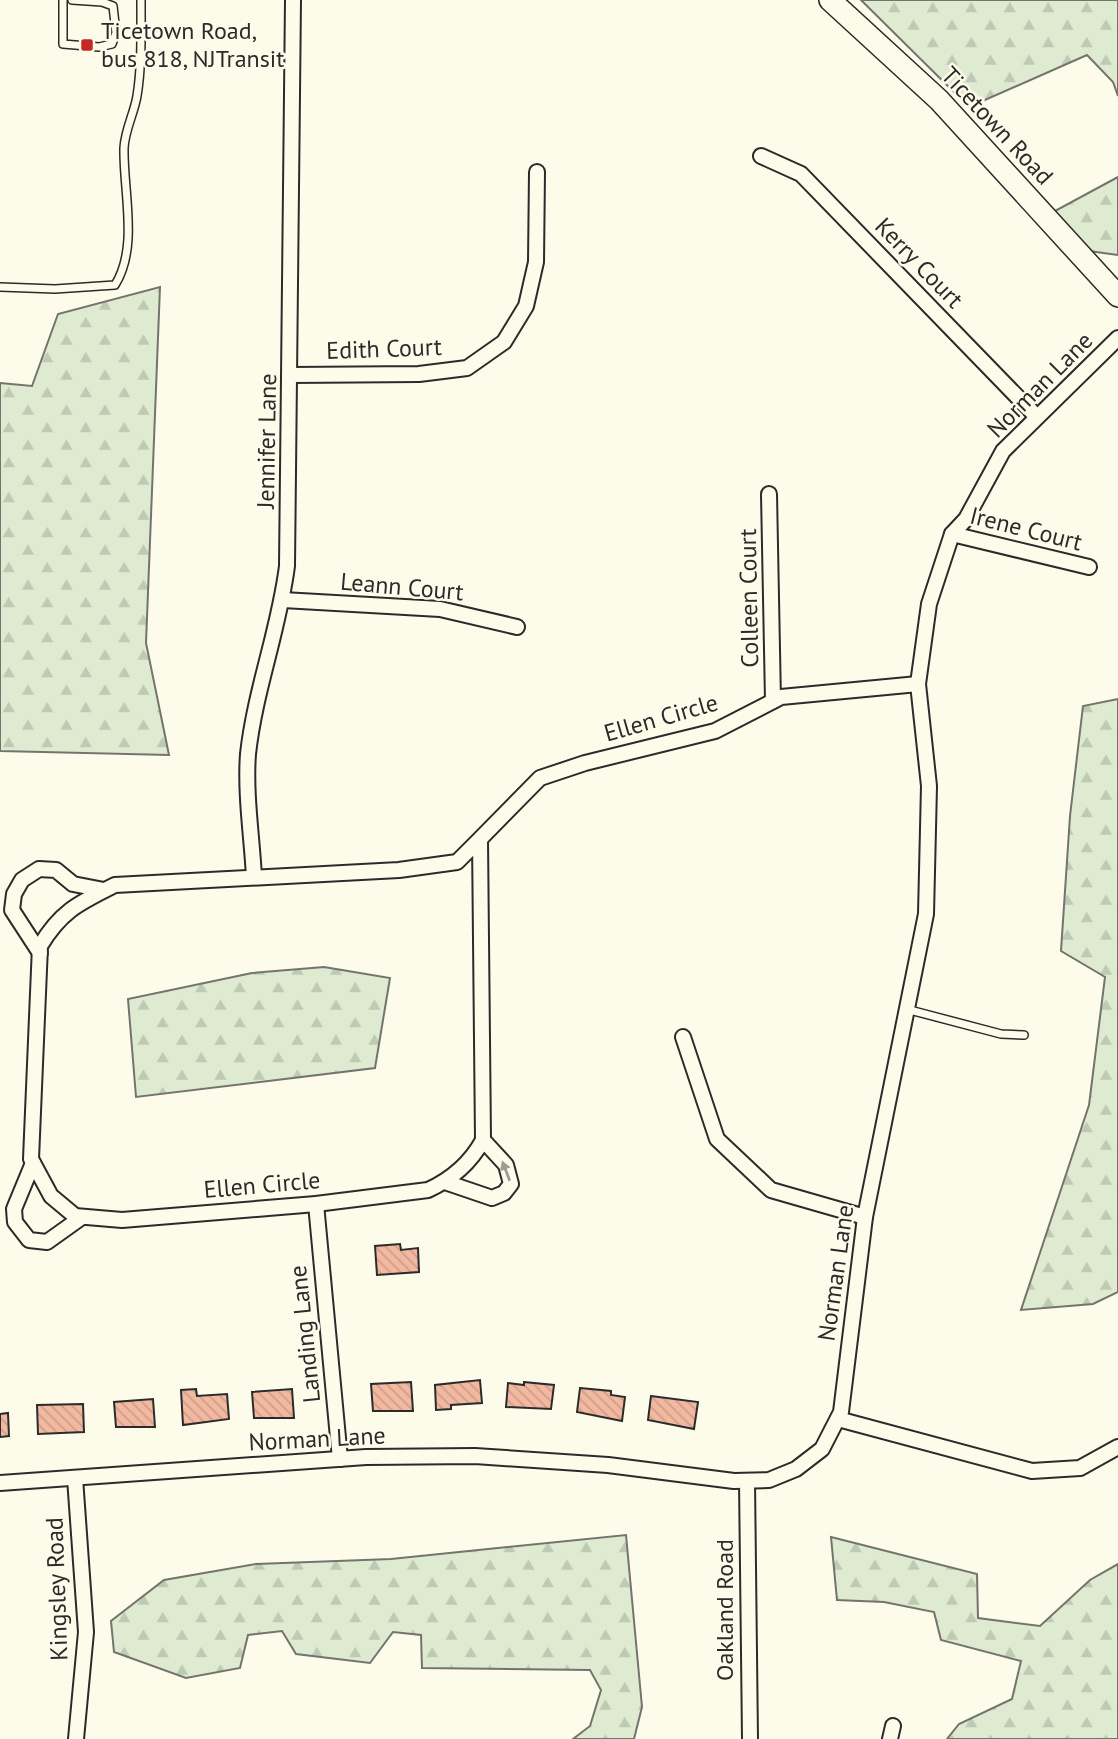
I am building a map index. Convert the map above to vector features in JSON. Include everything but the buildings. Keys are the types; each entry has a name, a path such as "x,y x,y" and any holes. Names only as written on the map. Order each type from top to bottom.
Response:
{"street":[{"name":"Jennifer Lane","path":"254,877 248,757 255,710 283,600 288,553 293,0"},
{"name":"Ticetown Road","path":"830,0 939,100 1118,296"},
{"name":"Kerry Court","path":"761,156 802,174 1036,416"},
{"name":"Edith Court","path":"291,375 419,374 467,368 504,342 526,306 536,262 537,172"},
{"name":"Norman Lane","path":"0,1483 340,1459 475,1456 608,1465 747,1481 769,1480 796,1469 822,1449 838,1419 865,1217 905,1008 926,915 929,786 918,684 929,604 952,534 966,519 1003,452 1036,416 1118,338"},
{"name":"Colleen Court","path":"769,494 773,701"},
{"name":"Irene Court","path":"952,534 1089,567"},
{"name":"Leann Court","path":"283,600 440,609 516,627"},
{"name":"Ellen Circle","path":"82,1217 47,1241 29,1240 15,1222 14,1209 33,1163 40,946 55,922 82,902 115,885 399,870 457,862 540,778 637,748 715,731 781,697 918,684"},
{"path":"445,1182 492,1198 504,1193 511,1184 506,1165 484,1140 480,839"},
{"name":"Ellen Circle","path":"40,953 12,910 13,894 22,880 39,869 56,870 72,884 104,890"},
{"path":"683,1037 718,1139 771,1190 865,1217"},
{"name":"Ellen Circle","path":"33,1163 51,1196 75,1216 122,1220 316,1204 428,1190 445,1182 475,1155 484,1140"},
{"name":"Landing Lane","path":"316,1204 340,1459"},
{"path":"838,1419 1032,1471 1080,1468 1118,1447"},
{"name":"Kingsley Road","path":"75,1478 86,1632 76,1739"},
{"name":"Oakland Road","path":"747,1481 750,1739"}],"lane":[{"path":"63,0 63,44 99,47 112,44 116,33 113,6 72,0"},
{"path":"0,287 97,288 116,285 124,271 127,233 124,146 129,119 137,99 141,0"},
{"path":"905,1008 1001,1034 1024,1035"}],"green space":[{"path":"861,0 1118,0 1118,96 1113,82 1087,55 969,107"},
{"path":"1118,177 1118,255 1089,251 1053,212"},
{"path":"160,287 146,643 169,755 0,751 0,383 32,386 58,314"},
{"path":"1118,699 1118,1292 1093,1304 1021,1310 1089,1105 1105,977 1061,951 1070,816 1083,706"},
{"path":"324,967 390,978 375,1068 136,1097 128,999 252,973"},
{"path":"626,1535 642,1707 634,1739 573,1739 590,1726 601,1690 590,1670 422,1668 421,1635 393,1632 370,1663 296,1654 282,1631 248,1635 240,1668 186,1678 114,1652 111,1621 164,1580 256,1564 391,1559"},
{"path":"831,1537 977,1574 978,1618 1040,1626 1090,1580 1118,1564 1118,1739 947,1739 959,1724 1012,1699 1021,1661 941,1640 934,1612 884,1602 837,1600"}],"place":[{"name":"Ticetown Road, bus 818, NJTransit","path":"87,45"}]}
